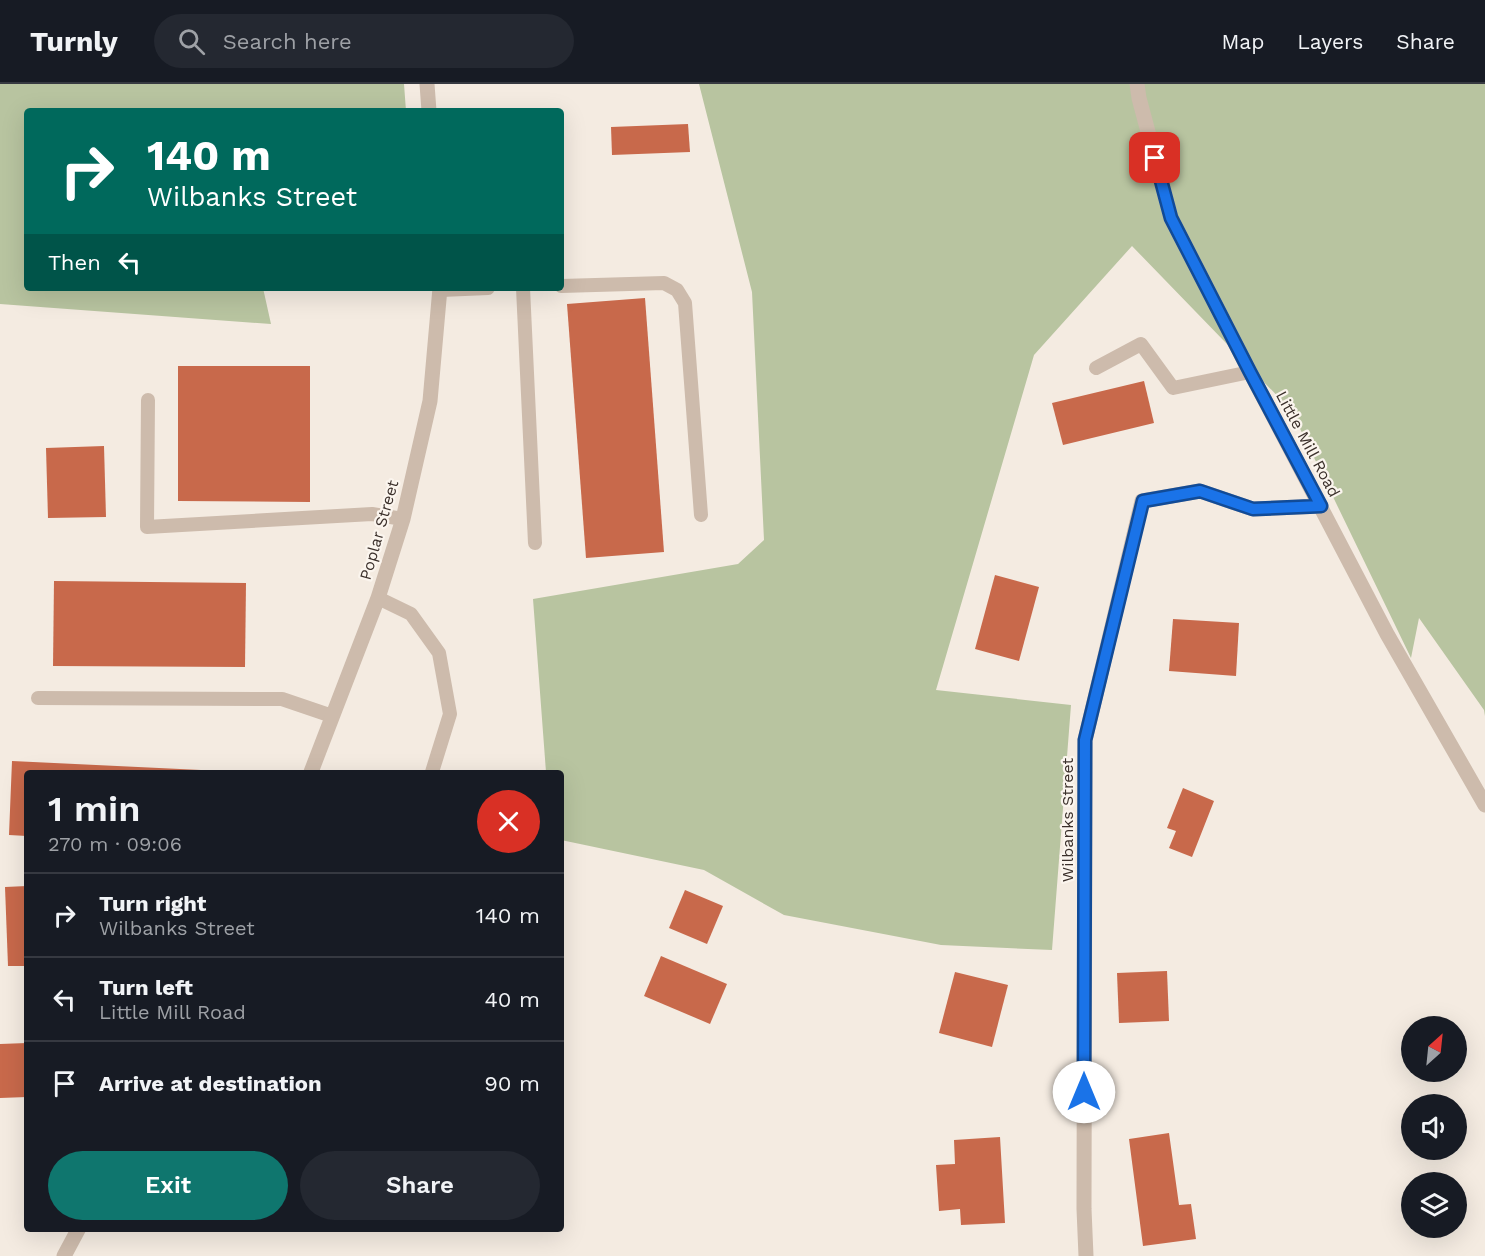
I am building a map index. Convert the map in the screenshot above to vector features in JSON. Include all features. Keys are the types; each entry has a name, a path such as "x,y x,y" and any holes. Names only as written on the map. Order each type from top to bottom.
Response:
{"street":[{"path":"427,84 429,108"},
{"name":"Little Mill Road","path":"1137,84 1171,218 1387,634 1485,805"},
{"name":"Poplar Street","path":"312,770 378,597 403,519 430,401 440,291"},
{"name":"Wilbanks Street","path":"1086,1256 1084,1209 1085,740 1143,501 1200,491 1253,509 1321,506"},
{"path":"63,1256 77,1232"}],"lane":[{"path":"564,286 664,283 677,290 685,303 700,515"},
{"path":"523,291 535,543"},
{"path":"1096,368 1141,344 1173,388 1250,372"},
{"path":"148,400 147,527 372,514 403,519"},
{"path":"378,597 411,614 439,653 450,714 433,770"},
{"path":"39,698 282,699 332,716"}],"green space":[{"path":"0,84 404,84 406,108 24,108 24,291 264,291 271,324 0,304"},
{"path":"699,84 1485,84 1485,716 1484,710 1419,618 1411,658 1291,410 1132,246 1034,355 936,690 1071,705 1052,950 941,945 784,915 704,870 564,841 564,770 546,770 533,599 738,564 764,540 752,292"}],"building":[{"path":"688,124 690,152 612,155 611,127"},
{"path":"645,298 664,552 586,558 567,304"},
{"path":"178,366 310,366 310,502 178,501"},
{"path":"1144,381 1154,423 1063,445 1052,403"},
{"path":"104,446 106,517 48,518 46,448"},
{"path":"995,575 1039,587 1019,661 975,649"},
{"path":"54,581 246,583 245,667 53,666"},
{"path":"1173,619 1239,623 1236,676 1169,671"},
{"path":"12,761 201,770 24,770 24,836 9,835"},
{"path":"1183,788 1214,801 1192,857 1169,848 1176,831 1167,828"},
{"path":"24,886 24,966 8,966 5,887"},
{"path":"685,890 723,906 707,944 669,928"},
{"path":"661,956 727,984 710,1024 644,996"},
{"path":"1167,971 1169,1021 1119,1023 1117,973"},
{"path":"955,972 1008,985 992,1047 939,1033"},
{"path":"24,1043 24,1097 0,1098 0,1044"},
{"path":"1169,1133 1179,1205 1191,1204 1196,1239 1143,1246 1129,1139"},
{"path":"1000,1137 1005,1223 961,1225 960,1209 939,1211 936,1165 955,1164 954,1140"}],"route":[{"path":"1084,1092 1085,740 1143,501 1200,491 1253,509 1321,506 1171,218 1155,158"}]}
